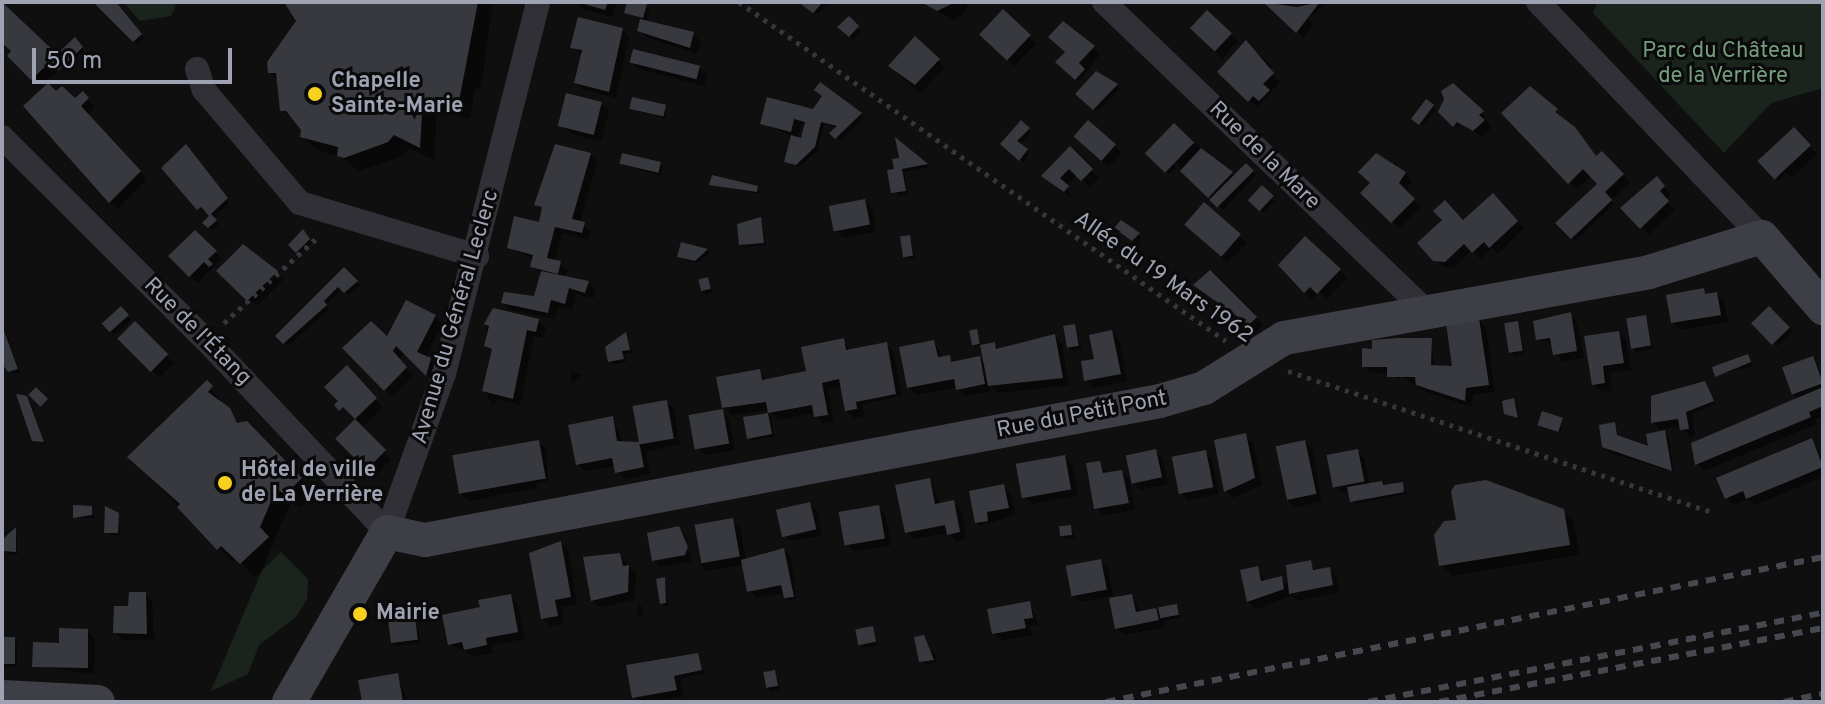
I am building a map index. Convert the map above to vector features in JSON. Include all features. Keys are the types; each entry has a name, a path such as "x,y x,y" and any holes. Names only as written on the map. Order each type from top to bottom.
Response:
{"street":[{"name":"Avenue du Général Leclerc","path":"289,702 387,532 444,374 477,256 538,2"},
{"name":"Rue de la Mare","path":"1104,2 1425,310"},
{"path":"1538,2 1762,237 1823,308"},
{"path":"197,69 204,90 300,203 477,256"},
{"name":"Rue de l'Étang","path":"2,137 205,339 387,532"},
{"path":"1762,237 1823,283"},
{"name":"Rue du Petit Pont","path":"387,532 425,540 1160,401 1204,388 1284,338 1425,310 1649,272 1762,237"},
{"path":"2,697 98,702"}],"path":[{"name":"Allée du 19 Mars 1962","path":"739,2 1249,358 1709,511"},
{"path":"205,339 343,215"}],"green space":[{"path":"123,2 177,2 171,16 140,21"},
{"name":"Parc du Château de la Verrière","path":"1597,2 1823,2 1823,88 1771,103 1724,153 1593,13"},
{"path":"273,544 308,579 307,599 296,617 259,645 248,674 211,691"}],"building":[{"path":"2,2 57,54 75,37 83,47 58,71 50,62 31,80 7,56 11,51 2,43"},
{"path":"93,2 116,2 142,34 133,42"},
{"path":"284,2 478,2 459,101 456,106 423,98 420,148 394,135 388,142 344,158 337,156 338,147 300,137 301,130 286,111 280,111 276,73 268,73 267,62 296,21"},
{"path":"577,2 608,2 605,10"},
{"path":"627,2 647,4 643,18 624,13"},
{"path":"798,2 823,2 813,13"},
{"path":"921,2 956,2 937,11"},
{"path":"1263,2 1297,7 1320,2 1296,33"},
{"path":"1003,9 1031,35 1007,61 979,35"},
{"path":"1207,10 1232,33 1215,51 1190,28"},
{"path":"849,16 859,26 849,37 837,27"},
{"path":"578,17 623,28 609,92 574,83 582,50 570,48"},
{"path":"640,19 694,32 690,48 637,31"},
{"path":"1063,21 1095,46 1079,63 1085,69 1075,80 1055,62 1065,52 1048,37"},
{"path":"915,36 940,59 915,85 888,66"},
{"path":"1246,40 1274,73 1263,84 1270,90 1259,101 1253,96 1248,102 1217,72"},
{"path":"633,49 700,66 697,79 630,63"},
{"path":"1096,71 1118,84 1093,110 1075,94"},
{"path":"820,82 862,113 835,139 829,133 837,126 821,122 815,147 796,165 784,162 791,135 801,138 805,122 794,119 791,132 760,124 767,97 813,109 822,96 814,90"},
{"path":"48,83 56,91 62,86 75,98 83,91 89,98 81,106 141,171 109,203 23,106"},
{"path":"1453,83 1484,111 1479,115 1485,120 1473,131 1457,122 1453,127 1438,112 1444,99 1441,91"},
{"path":"1530,86 1575,127 1596,156 1602,151 1624,174 1605,192 1612,200 1571,239 1555,223 1597,184 1583,169 1568,184 1501,113"},
{"path":"566,93 602,102 594,135 558,126"},
{"path":"632,97 666,105 663,117 629,109"},
{"path":"1426,99 1434,105 1419,125 1411,119"},
{"path":"1021,120 1030,128 1017,141 1028,149 1019,161 1000,144"},
{"path":"1088,120 1116,144 1101,161 1074,137"},
{"path":"1174,123 1194,142 1165,173 1145,153"},
{"path":"1794,127 1811,145 1774,179 1757,161"},
{"path":"895,137 928,164 902,169 906,191 891,193 887,170 894,169 892,159 899,158"},
{"path":"186,144 228,198 211,214 217,220 208,228 202,223 209,216 201,207 197,210 161,168"},
{"path":"555,144 591,153 572,219 585,222 582,233 555,227 547,258 561,261 558,274 530,267 533,255 507,248 514,216 539,222 542,207 534,205"},
{"path":"1070,146 1093,169 1081,181 1069,169 1060,178 1069,186 1064,192 1041,176"},
{"path":"1201,148 1233,172 1208,198 1180,171"},
{"path":"622,153 661,162 659,173 620,164"},
{"path":"1376,153 1406,172 1399,183 1415,199 1391,223 1360,193 1370,183 1358,172"},
{"path":"1246,163 1254,171 1217,208 1209,200"},
{"path":"712,175 758,186 757,192 709,185"},
{"path":"1657,176 1665,186 1660,191 1669,201 1640,229 1620,208"},
{"path":"1262,185 1274,196 1259,211 1248,200"},
{"path":"1493,193 1518,221 1489,248 1484,242 1472,253 1464,244 1445,262 1433,261 1417,243 1442,220 1433,211 1445,200 1463,220"},
{"path":"865,199 870,225 834,232 829,206"},
{"path":"1204,202 1241,234 1221,257 1184,225"},
{"path":"761,217 764,243 739,245 737,224"},
{"path":"1121,220 1140,233 1132,241 1114,228"},
{"path":"303,229 310,239 296,253 288,245"},
{"path":"195,230 217,251 208,259 213,264 209,267 204,262 189,277 168,256"},
{"path":"910,235 913,256 903,257 900,236"},
{"path":"1305,236 1341,269 1317,294 1310,287 1304,293 1278,265"},
{"path":"681,242 708,249 695,261 677,257"},
{"path":"243,244 278,271 247,301 216,271"},
{"path":"344,267 358,281 344,293 338,287 324,301 327,305 283,344 275,336"},
{"path":"1210,270 1257,317 1249,325 1193,285"},
{"path":"541,271 589,281 585,293 569,288 565,304 551,300 548,313 501,303 504,292 534,296"},
{"path":"708,277 711,289 701,291 698,279"},
{"path":"1704,288 1705,294 1717,292 1721,315 1671,323 1666,295"},
{"path":"406,300 436,315 417,352 431,358 426,376 396,346 393,351 407,367 384,391 342,348 371,321 387,336"},
{"path":"121,306 129,315 110,332 102,323"},
{"path":"1769,306 1790,328 1772,345 1751,323"},
{"path":"493,308 539,319 536,332 527,330 513,399 482,391 492,349 484,346 489,326 484,324"},
{"path":"1571,312 1577,351 1553,355 1550,338 1536,340 1533,321"},
{"path":"1646,315 1651,346 1631,349 1626,318"},
{"path":"1479,318 1489,385 1466,388 1465,401 1416,385 1415,377 1387,377 1387,367 1362,367 1362,348 1372,349 1372,340 1398,338 1432,338 1431,365 1452,366 1446,323"},
{"path":"135,321 168,354 151,372 117,339"},
{"path":"1518,321 1523,351 1509,353 1504,323"},
{"path":"1075,324 1079,346 1067,348 1063,326"},
{"path":"2,325 18,369 8,372 2,364"},
{"path":"977,329 980,344 972,345 969,331"},
{"path":"1112,330 1121,374 1084,381 1081,361 1094,359 1089,335"},
{"path":"1619,331 1624,363 1603,366 1605,383 1592,385 1584,336"},
{"path":"626,332 630,350 622,351 624,359 608,362 605,347"},
{"path":"1055,334 1063,378 988,386 980,345 995,342 996,349"},
{"path":"844,338 846,350 887,342 896,394 856,402 857,409 845,411 839,379 822,383 828,415 814,417 812,405 768,413 766,402 722,408 716,377 760,369 762,380 806,371 801,347"},
{"path":"934,340 938,357 950,355 951,362 980,356 985,384 956,390 954,379 907,388 899,347"},
{"path":"1748,354 1751,362 1715,377 1712,367"},
{"path":"1813,356 1823,383 1792,395 1782,367"},
{"path":"347,365 377,398 355,419 343,407 339,411 334,405 338,401 324,387"},
{"name":"Hôtel de ville de La Verrière","path":"207,380 213,386 208,392 230,408 237,423 247,421 302,478 286,494 276,490 260,527 269,537 240,564 221,546 217,550 177,507 180,504 127,457"},
{"path":"1705,381 1714,401 1686,412 1689,429 1680,430 1678,419 1651,423 1651,396"},
{"path":"36,387 48,399 40,407 28,395"},
{"path":"1823,387 1823,406 1809,412 1811,417 1695,465 1691,443"},
{"path":"16,394 27,396 44,442 32,441"},
{"path":"1514,398 1518,418 1504,414 1502,401"},
{"path":"667,400 674,438 639,444 633,406"},
{"path":"723,409 729,443 695,450 689,415"},
{"path":"1542,411 1563,418 1558,432 1537,425"},
{"path":"768,413 772,434 747,439 743,417"},
{"path":"613,416 617,441 639,442 644,467 615,473 612,458 576,465 568,425"},
{"path":"355,419 386,450 366,470 335,439"},
{"path":"1615,422 1617,435 1648,446 1646,434 1665,430 1672,471 1602,447 1599,425"},
{"path":"1246,433 1255,478 1224,492 1214,440"},
{"path":"1812,438 1823,467 1746,499 1743,491 1725,499 1716,478"},
{"path":"539,440 546,478 459,494 452,455"},
{"path":"1305,440 1316,494 1287,500 1276,446"},
{"path":"1156,449 1162,477 1132,484 1126,455"},
{"path":"1358,449 1364,481 1333,487 1327,455"},
{"path":"1206,450 1213,487 1179,494 1172,457"},
{"path":"1065,455 1071,489 1022,498 1016,464"},
{"path":"1100,461 1103,473 1122,470 1129,503 1094,509 1086,463"},
{"path":"930,478 935,504 954,500 960,532 947,535 945,525 905,533 895,485"},
{"path":"1486,480 1564,509 1570,545 1439,566 1434,535 1444,521 1456,520 1451,491 1455,485"},
{"path":"1382,481 1383,485 1403,482 1404,492 1350,502 1347,487"},
{"path":"1004,484 1009,508 987,512 988,521 975,523 969,491"},
{"path":"810,502 816,529 782,537 776,510"},
{"path":"73,505 92,506 92,515 73,518"},
{"path":"879,505 885,538 845,546 839,512"},
{"path":"105,506 119,513 118,533 104,533"},
{"path":"733,518 740,556 701,563 695,525"},
{"path":"1071,525 1072,535 1060,536 1059,526"},
{"path":"679,526 688,547 685,555 652,561 647,533"},
{"path":"16,527 16,552 2,551 2,540"},
{"path":"561,541 571,597 555,600 558,616 541,619 529,553"},
{"path":"784,548 794,597 784,598 781,585 747,592 741,560"},
{"path":"620,553 623,566 629,565 628,592 591,601 583,557"},
{"path":"1101,559 1107,589 1072,596 1066,566"},
{"path":"1311,560 1313,570 1330,567 1333,585 1289,594 1286,565"},
{"path":"1258,566 1261,581 1282,576 1284,589 1247,602 1240,570"},
{"path":"665,577 666,603 660,604 656,579"},
{"path":"129,592 146,592 147,634 113,633 114,606 128,606"},
{"path":"511,594 518,632 486,638 487,645 464,650 462,642 448,645 442,615 480,607 478,600"},
{"path":"1132,594 1136,612 1156,608 1159,620 1115,629 1109,598"},
{"path":"1030,601 1033,618 1024,619 1026,628 992,634 987,609"},
{"path":"1177,604 1179,615 1160,618 1158,607"},
{"path":"415,617 418,640 391,643 388,620"},
{"path":"873,626 876,642 858,645 855,629"},
{"path":"59,628 88,629 88,668 32,667 33,642 59,643"},
{"path":"924,635 934,660 919,662 914,637"},
{"path":"2,637 15,637 15,664 2,664"},
{"path":"698,653 702,670 674,676 677,690 632,698 626,665"},
{"path":"775,670 778,686 766,688 763,672"},
{"path":"398,673 403,702 362,702 358,680"}],"railway":[{"path":"1106,702 1823,557"},
{"path":"1368,702 1823,613"},
{"path":"1439,702 1823,628"},
{"path":"1784,702 1823,694"}],"place":[{"name":"Chapelle Sainte-Marie","path":"315,94"},
{"name":"Hôtel de ville de La Verrière","path":"225,483"},
{"name":"Mairie","path":"360,614"}]}
